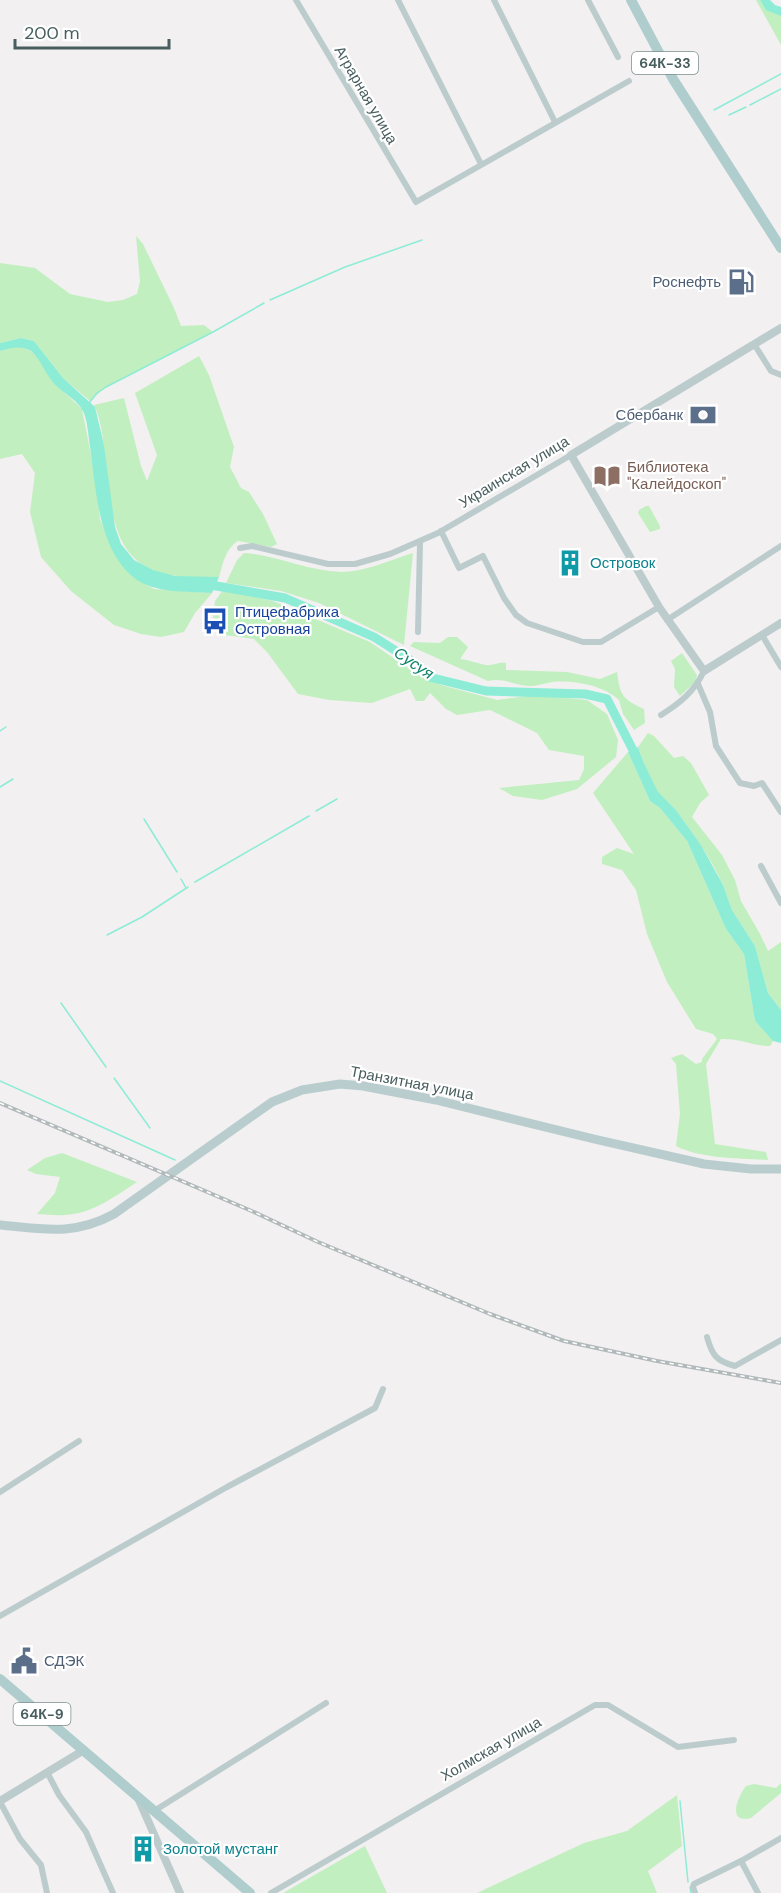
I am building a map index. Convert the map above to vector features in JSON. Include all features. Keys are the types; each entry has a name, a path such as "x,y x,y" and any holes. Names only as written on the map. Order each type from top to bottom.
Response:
{"main road":[{"name":"64К-33","path":"631,0 673,79 781,248"},
{"name":"Транзитная улица","path":"0,1225 61,1230 81,1228 97,1223 114,1214 272,1102 302,1090 340,1084 363,1086 436,1100 704,1164 751,1169 781,1169"},
{"name":"64К-9","path":"2,1684 84,1749 250,1893"}],"street":[{"name":"Аграрная улица","path":"296,0 416,202 481,164"},
{"path":"398,0 481,164 629,81"},
{"path":"494,0 555,122"},
{"path":"588,0 618,57"},
{"name":"Украинская улица","path":"240,549 252,546 316,562 355,564 420,543 781,328"},
{"path":"754,344 771,371 781,375"},
{"path":"571,455 667,620 704,671"},
{"path":"441,531 459,568 483,556 504,598 516,615 527,623 583,642 601,642 659,607"},
{"path":"418,632 420,543"},
{"path":"667,620 781,546"},
{"path":"661,715 681,703 698,684 704,671 781,623"},
{"path":"762,635 781,667"},
{"path":"698,684 710,712 716,746 726,763 740,783 754,786 762,783 781,812"},
{"path":"761,866 781,903"},
{"path":"707,1337 712,1354 726,1364 735,1366 781,1340"},
{"path":"0,1616 227,1488 375,1408 383,1389"},
{"path":"0,1492 79,1441"},
{"path":"154,1811 326,1703"},
{"name":"Холмская улица","path":"270,1893 595,1706 608,1705 678,1748 734,1740"},
{"path":"47,1893 40,1865 20,1839 0,1802 84,1749"},
{"path":"47,1772 59,1795 86,1832 113,1893"},
{"path":"137,1797 180,1893"},
{"path":"694,1890 699,1882 781,1838"},
{"path":"741,1861 758,1893"}],"shaded area":[{"path":"756,0 760,0 763,5 781,16 781,45"},
{"path":"760,0 770,0 781,7 781,16 766,10"},
{"path":"136,236 143,244 181,326 204,325 213,332 106,387 90,401 63,378 34,341 21,338 0,343 0,263 35,268 70,294 108,302 123,300 137,294 140,281"},
{"path":"21,338 34,341 63,378 95,407 104,445 115,527 121,544 134,560 153,570 175,576 219,577 212,593 160,589 133,577 121,564 112,549 100,513 84,413 78,404 52,381 33,352 21,348 0,351 0,343"},
{"path":"16,346 26,348 36,355 53,382 82,409 96,481 100,519 115,555 133,577 154,589 212,593 195,613 184,632 161,637 141,634 114,625 71,591 41,557 30,512 35,473 22,454 0,459 0,351"},
{"path":"199,356 209,375 234,447 230,467 241,488 249,492 263,514 277,544 271,547 238,541 227,552 219,577 182,577 155,571 138,561 126,548 113,514 101,429 94,405 124,398 147,481 157,455 135,393"},
{"path":"649,506 660,529 650,532 638,513"},
{"path":"244,553 316,569 341,572 368,568 413,553 404,645 319,603 281,591 226,583 237,560"},
{"path":"223,590 273,601 370,642 414,672 441,685 497,700 534,695 587,700 607,714 618,740 616,757 577,789 542,800 513,796 499,788 579,780 584,769 584,756 549,750 537,733 490,710 457,715 446,709 430,693 424,701 416,701 410,689 372,703 329,700 298,694 267,652 254,639 225,635 213,618 215,601"},
{"path":"448,637 457,637 468,647 460,659 485,665 506,663 506,670 567,672 600,679 617,672 623,695 644,709 645,723 634,730 623,714 619,700 596,687 569,682 552,682 534,686 500,680 488,681 410,646 414,642 440,643"},
{"path":"682,653 697,675 695,682 680,696 674,687 675,669 671,661"},
{"path":"648,733 654,736 674,758 683,756 691,763 709,795 700,803 692,817 722,855 735,880 741,901 768,951 781,942 781,1010 768,993 755,946 732,910 714,867 676,810 658,793 638,747"},
{"path":"638,747 658,792 676,810 701,845 723,885 732,910 755,946 768,993 781,1010 781,1043 773,1041 755,1021 744,954 726,929 687,841 660,808 650,801 628,752"},
{"path":"628,752 650,801 660,808 687,841 726,929 744,954 755,1021 773,1041 770,1046 721,1039 706,1064 715,1144 766,1152 768,1160 709,1156 676,1146 680,1114 676,1064 671,1058 682,1054 696,1064 702,1062 717,1039 713,1034 696,1029 667,982 647,934 636,890 622,870 602,864 602,857 617,848 634,854 593,793"},
{"path":"62,1153 137,1182 85,1211 62,1215 37,1214 55,1193 60,1177 36,1174 27,1170 45,1158"},
{"path":"781,1783 781,1793 751,1818 743,1819 736,1813 737,1802 746,1786 754,1784 776,1788"},
{"path":"677,1795 682,1846 648,1871 657,1893 477,1893 584,1843 627,1831"},
{"path":"365,1846 387,1893 283,1893"}],"waterway":[{"path":"714,110 781,74"},
{"path":"750,105 781,89"},
{"path":"729,115 746,107"},
{"path":"270,300 345,267 422,240"},
{"path":"89,403 106,387 264,303"},
{"name":"Сусуя","path":"205,584 285,598 374,637 412,661 429,677 486,691 585,694 607,699 638,760"},
{"path":"0,731 6,727"},
{"path":"0,787 13,779"},
{"path":"316,811 337,799"},
{"path":"195,882 309,816"},
{"path":"144,819 177,872"},
{"path":"181,879 186,888"},
{"path":"107,935 142,917 188,887"},
{"path":"61,1003 106,1067"},
{"path":"114,1078 150,1128"},
{"path":"0,1081 175,1160"},
{"path":"680,1801 688,1882"},
{"path":"690,1887 691,1893"}],"railway":[{"path":"0,1103 254,1212 318,1242 490,1314 564,1341 657,1361 781,1383"}],"place":[{"name":"Роснефть","path":"741,282"},
{"name":"Сбербанк","path":"703,415"},
{"name":"Библиотека \"Калейдоскоп\"","path":"607,476"},
{"name":"Островок","path":"570,563"},
{"name":"Птицефабрика Островная","path":"215,621"},
{"name":"СДЭК","path":"24,1661"},
{"name":"Золотой мустанг","path":"143,1849"}]}
